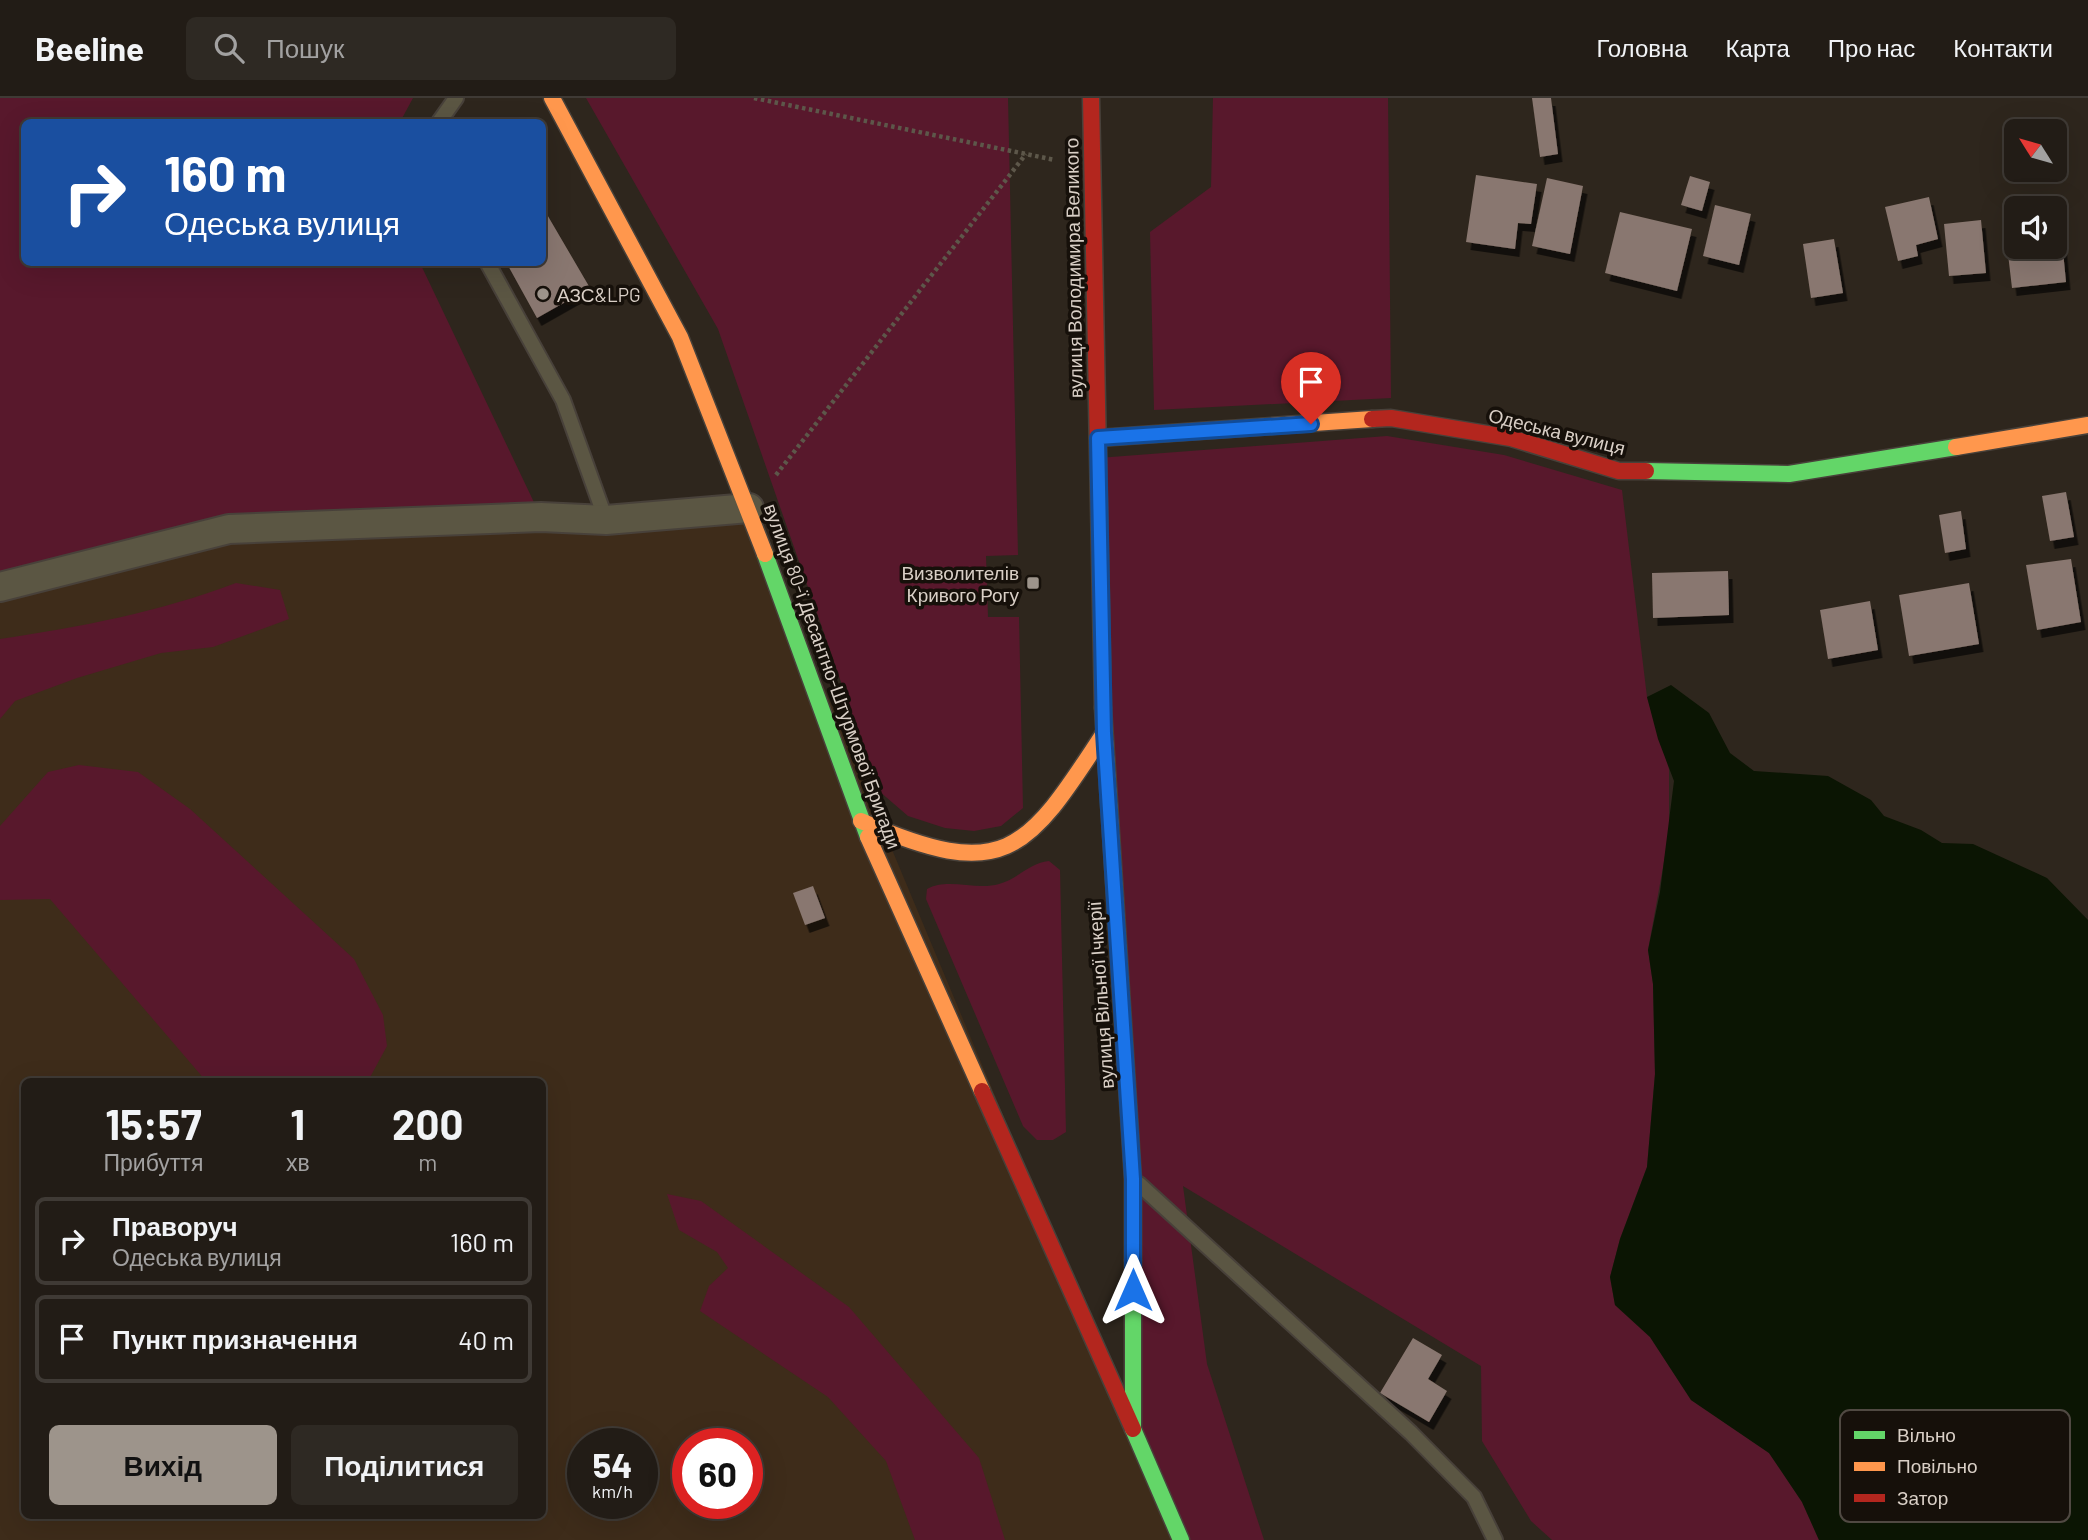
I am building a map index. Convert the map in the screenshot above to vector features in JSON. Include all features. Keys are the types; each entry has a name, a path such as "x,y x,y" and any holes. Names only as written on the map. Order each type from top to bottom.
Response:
{"street":[{"name":"вулиця 80-ї Десантно-Штурмової Бригади","path":"552,98 680,337 749,508 861,821 1133,1429"},
{"name":"вулиця Володимира Великого","path":"1091,98 1098,438"},
{"name":"Одеська вулиця","path":"1098,438 1391,418 1511,438 1619,471 1789,474 2088,425"},
{"name":"вулиця Вільної Ічкерії","path":"1098,438 1104,733 1133,1179 1133,1429 1181,1540"},
{"path":"0,587 229,529 541,517 606,520 749,508"},
{"path":"861,821 912,845 949,856 978,856 1003,849 1052,811 1104,733"}],"lane":[{"path":"441,119 456,98"},
{"path":"489,266 563,400 606,520"},
{"path":"1133,1179 1411,1433 1474,1497 1495,1540"}],"path":[{"path":"754,98 1093,168"},
{"path":"749,508 1026,154"}],"shaded area":[{"path":"0,98 413,98 402,119 21,119 21,266 421,266 541,517 229,529 0,587"},
{"path":"586,98 1008,98 1018,555 986,556 988,617 1019,617 1023,808 1001,826 974,831 945,828 908,816 879,791 718,329"},
{"path":"1213,98 1388,98 1391,398 1154,410 1150,232 1211,187"},
{"path":"1387,436 1504,455 1622,490 1647,697 1669,769 1669,834 1648,950 1653,984 1655,1074 1647,1167 1620,1239 1610,1277 1615,1305 1650,1337 1691,1400 1769,1453 1802,1502 1819,1540 1552,1540 1531,1521 1482,1441 1481,1366 1183,1186 1207,1364 1264,1540 1181,1540 1133,1429 1098,458"},
{"path":"749,508 1181,1540 0,1540 0,587 229,529"},
{"path":"236,583 280,590 289,619 213,647 161,653 77,678 15,701 0,719 0,639 120,617"},
{"path":"1671,685 1709,713 1730,753 1754,771 1828,776 1871,800 1884,816 1921,830 1942,843 1973,844 2047,878 2088,920 2088,1540 1819,1540 1802,1502 1769,1453 1691,1400 1650,1337 1615,1305 1610,1277 1620,1239 1647,1167 1655,1074 1653,984 1648,950 1660,892 1674,781 1658,739 1647,697"},
{"path":"79,765 138,772 190,809 354,959 383,1015 387,1046 370,1078 203,1078 50,899 0,900 0,826 48,772"},
{"path":"1049,861 1060,870 1066,1132 1053,1140 1037,1140 1023,1126 926,899 927,889 935,886 990,886 1012,879 1035,865"},
{"path":"667,1194 701,1201 849,1307 979,1458 1005,1540 915,1540 886,1461 828,1397 700,1311 709,1286 728,1268 717,1252 679,1230"}],"building":[{"path":"1532,98 1551,98 1558,154 1540,157"},
{"path":"1476,175 1537,184 1531,224 1518,223 1515,249 1466,242"},
{"path":"1690,176 1710,182 1702,211 1681,205"},
{"path":"1547,178 1583,186 1570,254 1532,246"},
{"path":"1929,197 1938,239 1916,245 1918,256 1898,261 1885,207"},
{"path":"1715,205 1751,214 1739,265 1703,256"},
{"path":"1620,212 1692,229 1677,291 1605,273"},
{"path":"546,213 590,288 537,318 508,266 546,266"},
{"path":"1981,220 1986,273 1949,276 1944,224"},
{"path":"1834,239 1843,293 1811,298 1803,244"},
{"path":"2009,259 2064,259 2066,282 2012,288"},
{"path":"2066,492 2074,537 2050,541 2042,496"},
{"path":"1961,511 1966,549 1945,553 1939,515"},
{"path":"2071,559 2081,622 2037,630 2026,565"},
{"path":"1728,571 1729,615 1653,618 1652,573"},
{"path":"1969,583 1979,644 1909,656 1899,595"},
{"path":"1870,601 1878,650 1828,659 1820,610"},
{"path":"813,886 825,918 805,925 793,893"},
{"path":"1413,1338 1442,1355 1428,1379 1447,1391 1429,1422 1380,1393"}],"traffic: fast":[{"path":"1646,471 1789,474 1956,447"},
{"path":"765,554 868,837"},
{"path":"1133,1260 1133,1429 1181,1540"}],"traffic: slow":[{"path":"552,98 680,337 765,554"},
{"path":"1098,438 1372,419"},
{"path":"1956,447 2088,425"},
{"path":"1103,708 1133,1179 1133,1260"},
{"path":"861,821 909,840 948,851 980,853 1006,846 1030,831 1053,807 1104,733"},
{"path":"868,837 982,1091"}],"traffic: jam":[{"path":"1091,98 1103,708"},
{"path":"1372,419 1391,418 1511,438 1619,471 1646,471"},
{"path":"982,1091 1133,1429"}],"place":[{"name":"АЗС&LPG","path":"543,294"},
{"name":"Визволителів Кривого Рогу","path":"1033,583"}],"route":[{"path":"1133,1290 1133,1179 1104,733 1098,438 1311,424"}]}
